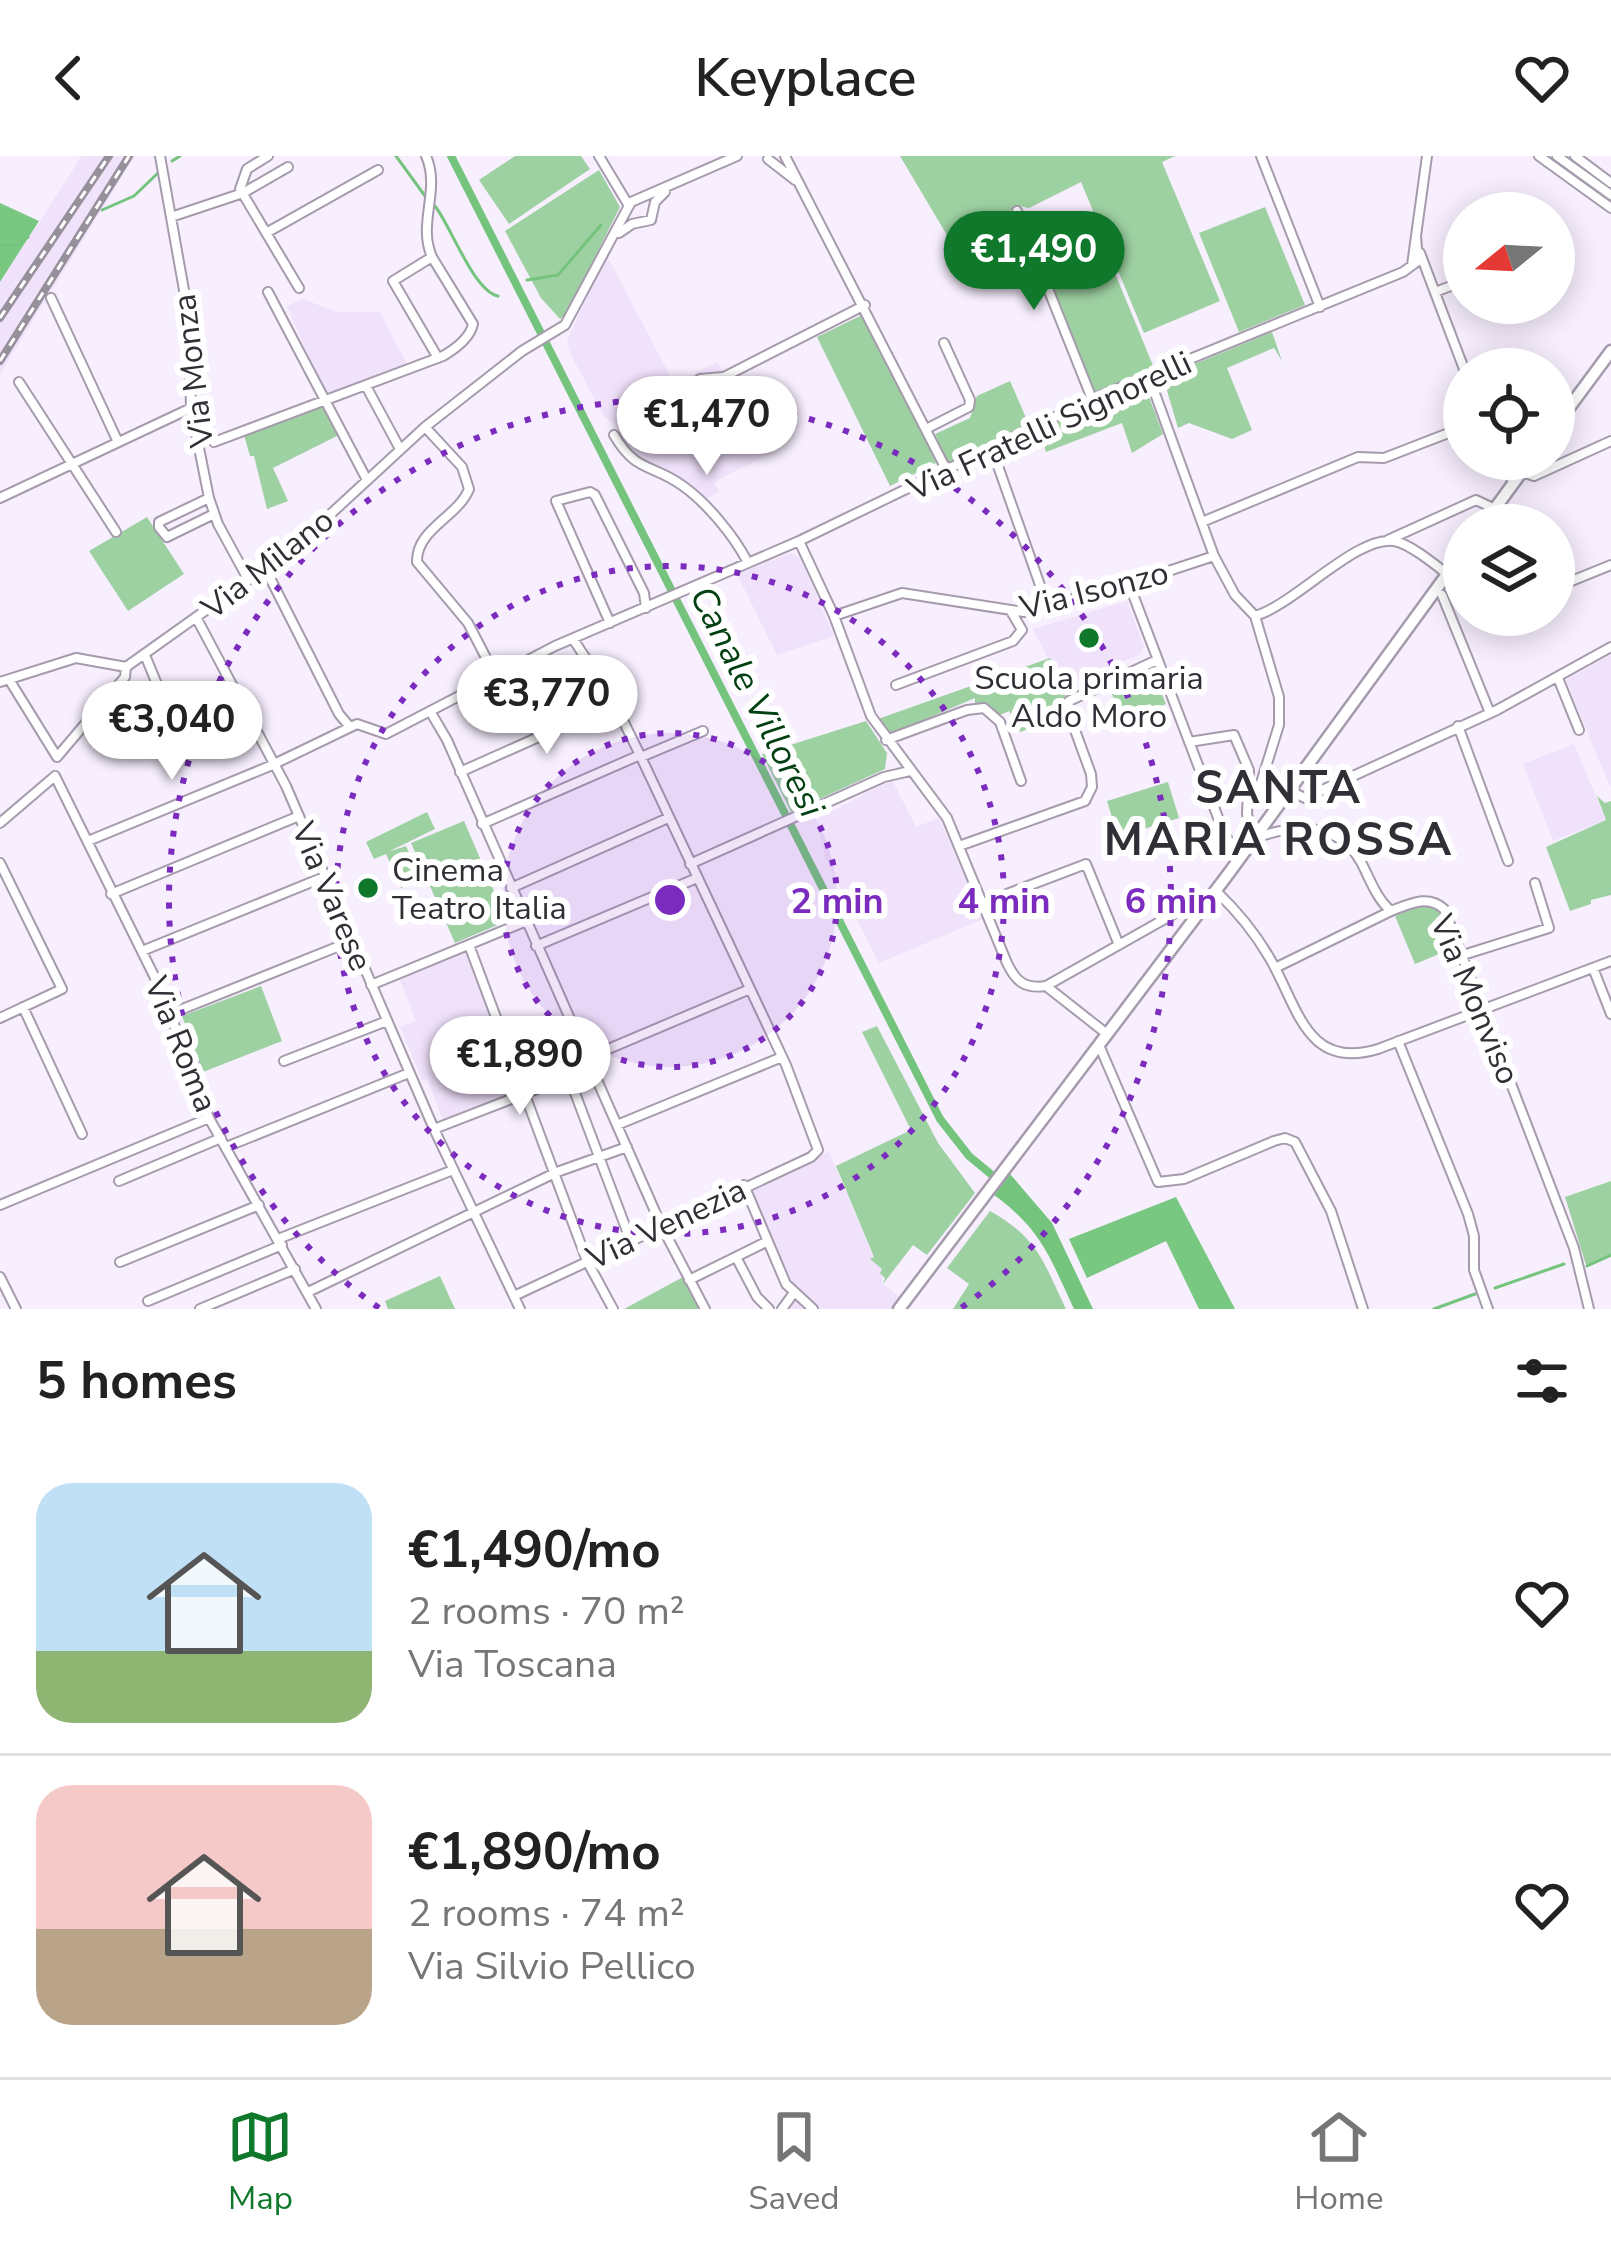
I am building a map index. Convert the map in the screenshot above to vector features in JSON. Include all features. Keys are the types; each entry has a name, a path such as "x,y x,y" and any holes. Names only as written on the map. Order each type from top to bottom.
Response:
{"main road":[{"path":"1575,400 1611,351"},
{"path":"1499,504 1517,480"},
{"path":"898,1309 1216,891 1443,580"}],"street":[{"name":"Via Monza","path":"160,156 190,318 191,408 209,498 248,579"},
{"path":"268,156 247,170 239,185 299,288"},
{"path":"214,442 434,359 470,333 472,324 432,257 426,229 433,179 426,156"},
{"path":"599,156 633,204 637,224"},
{"path":"633,204 734,156"},
{"path":"1261,156 1320,307"},
{"path":"1413,266 1427,156"},
{"path":"1539,156 1611,208"},
{"path":"1557,156 1611,195"},
{"path":"1574,156 1611,182"},
{"path":"1594,156 1593,163 1611,182"},
{"path":"770,157 797,182 865,305 947,471"},
{"path":"770,157 797,182"},
{"path":"171,217 243,193 288,167"},
{"path":"266,232 378,170"},
{"path":"614,238 649,222 659,196 676,183"},
{"path":"633,204 653,208"},
{"name":"Via Milano","path":"126,668 314,531 425,427 527,347 554,333 572,316 633,204"},
{"path":"1017,211 1092,399"},
{"path":"1413,266 1418,260 1416,236"},
{"path":"1418,248 1456,348"},
{"path":"432,257 393,280 434,359"},
{"name":"Via Fratelli Signorelli","path":"345,729 361,724 384,734 573,640 799,541 1092,399 1413,266"},
{"path":"1435,292 1443,289"},
{"path":"268,292 367,480"},
{"path":"51,298 118,442"},
{"path":"724,377 865,305"},
{"path":"926,429 969,407 944,343"},
{"path":"1149,377 1214,556 1234,596 1256,616 1281,715 1256,799"},
{"path":"19,382 116,532"},
{"path":"366,386 400,449"},
{"path":"0,499 191,408"},
{"path":"425,427 462,467 469,489 464,500 422,541 417,562 464,617 496,677"},
{"path":"614,435 636,464 687,489 747,561"},
{"path":"1202,522 1358,458 1384,458 1443,435"},
{"path":"1575,457 1611,441"},
{"path":"992,449 1048,605"},
{"path":"1512,480 1514,484"},
{"path":"610,623 556,501 596,494 644,593 646,608"},
{"path":"209,498 159,522 159,527 167,537 214,514"},
{"path":"1256,616 1363,550 1443,515"},
{"path":"799,541 834,616 871,716 947,818 1013,976 1026,986 1046,986 1186,907 1202,908"},
{"path":"1386,541 1403,544 1443,571"},
{"name":"Via Isonzo","path":"834,616 902,593 1011,612 1129,584 1214,556"},
{"path":"1575,580 1611,566"},
{"path":"88,841 275,764 345,729 266,568"},
{"path":"1129,584 1225,836 1241,856"},
{"path":"1442,596 1490,713"},
{"path":"896,685 1013,641 1022,630 1011,612"},
{"name":"Via Varese","path":"197,619 275,764 434,1129 520,1309"},
{"path":"573,640 615,703 782,1057 617,1125"},
{"path":"1290,791 1305,798 1490,713 1611,647"},
{"path":"145,655 175,728"},
{"path":"0,824 55,776 57,758 125,677 126,668 76,658 5,681 57,758"},
{"path":"959,846 1085,801 1092,780 1068,711 1072,698 1158,662"},
{"path":"1558,678 1579,730"},
{"path":"460,772 615,703"},
{"path":"886,740 984,708 1000,722 1021,781"},
{"path":"430,711 661,1225 705,1309"},
{"path":"1458,726 1508,861"},
{"path":"482,824 703,730"},
{"path":"1189,742 1234,735 1249,770 1247,817 1254,839"},
{"path":"884,777 900,758"},
{"path":"691,864 884,777 911,771"},
{"name":"Via Roma","path":"55,776 142,951 209,1118 316,1309"},
{"path":"112,894 299,816"},
{"path":"511,889 668,818"},
{"name":"Via Monviso","path":"1254,839 1298,826 1332,835 1352,850 1391,911 1423,900 1440,905 1574,1248 1589,1309"},
{"path":"0,863 62,988 0,1018"},
{"path":"982,903 1087,864 1119,945"},
{"path":"142,951 324,877"},
{"path":"536,946 697,878"},
{"path":"1463,955 1549,928 1534,883"},
{"path":"1216,891 1275,968 1302,1025 1320,1044 1351,1054 1611,961"},
{"path":"1275,968 1391,911"},
{"path":"371,985 524,922"},
{"path":"170,1014 352,941"},
{"path":"469,945 587,1261 613,1309"},
{"path":"1593,968 1611,1014"},
{"path":"1046,986 1103,1040 1158,1181 1184,1179 1274,1141 1295,1142 1331,1211 1363,1309"},
{"path":"434,1129 569,1077 589,1063 750,989"},
{"path":"22,1007 82,1134"},
{"path":"284,1061 387,1021"},
{"path":"1398,1041 1468,1214 1474,1236 1474,1270 1488,1309"},
{"name":"Via Venezia","path":"514,1296 818,1150 782,1057"},
{"path":"119,1181 409,1073"},
{"path":"569,1077 630,1239"},
{"path":"0,1205 209,1118"},
{"path":"308,1292 554,1173 627,1147"},
{"path":"148,1301 453,1170"},
{"path":"744,1185 793,1294 812,1309"},
{"path":"121,1262 259,1205"},
{"path":"689,1280 768,1241"},
{"path":"736,1257 757,1297 769,1309"},
{"path":"200,1309 295,1269"},
{"path":"0,1276 16,1309"},
{"path":"782,1309 793,1294"}],"shaded area":[{"path":"82,156 135,156 0,374 0,282"},
{"path":"515,156 581,156 590,169 509,224 479,180"},
{"path":"900,156 1175,156 1162,162 1220,301 1144,333 1081,182 1029,208 1019,206 951,242"},
{"path":"599,170 620,207 560,319 541,298 505,231"},
{"path":"0,203 39,221 0,282"},
{"path":"1265,207 1305,305 1239,332 1199,233"},
{"path":"606,254 674,383 718,362 728,380 735,377 772,453 714,482 719,491 703,501 680,478 629,452 570,353 567,341"},
{"path":"1110,261 1154,368 1094,392 1051,285"},
{"path":"303,299 337,312 380,312 408,366 330,395 324,392 287,306"},
{"path":"866,313 936,463 890,486 817,337"},
{"path":"1272,332 1282,361 1274,348 1227,368 1252,430 1232,439 1189,423 1178,428 1163,377"},
{"path":"1010,381 1031,429 949,465 935,434 970,418 977,396"},
{"path":"1145,386 1163,434 1132,453 1122,423 1046,452 1038,429"},
{"path":"324,407 339,435 273,468 288,501 267,509 244,435"},
{"path":"147,517 184,574 128,611 89,551"},
{"path":"791,553 801,559 834,636 777,655 737,574"},
{"name":"Scuola primaria Aldo Moro","path":"1127,601 1144,646 1141,654 1063,688 1033,629"},
{"path":"1611,655 1611,787 1610,787 1566,680"},
{"path":"1050,658 1066,695 1061,704 1063,716 1020,732 1009,711 1000,715 989,706 975,704 975,698 891,734 878,719"},
{"path":"1154,676 1166,704 1123,721 1112,694"},
{"path":"866,721 887,753 885,769 791,812 762,754"},
{"path":"1574,744 1606,820 1553,841 1523,764"},
{"path":"892,780 916,827 939,818 983,919 879,963 826,860 817,819"},
{"path":"1168,782 1179,818 1118,837 1107,801"},
{"path":"1597,796 1605,803 1611,801 1611,895 1570,911 1546,847 1606,820"},
{"path":"427,812 435,829 388,852 406,846 421,880 401,888 386,854 374,859 366,842"},
{"path":"464,821 507,921 455,943 411,843"},
{"path":"1419,906 1435,906 1444,916 1454,948 1415,964 1395,916"},
{"path":"467,951 517,1091 443,1120 400,1027 416,1021 400,980"},
{"path":"261,986 282,1041 203,1072 182,1016"},
{"path":"877,1026 938,1143 975,1193 927,1255 913,1245 883,1284 882,1269 870,1259 874,1257 836,1166 911,1130 862,1032"},
{"path":"829,1152 872,1259 883,1269 882,1283 900,1297 890,1309 782,1309 794,1290 748,1184"},
{"path":"1010,1174 1052,1223 1093,1309 1074,1309 1034,1233 994,1195"},
{"path":"1611,1181 1611,1256 1586,1265 1565,1197"},
{"path":"1176,1197 1235,1309 1199,1309 1166,1241 1087,1278 1069,1239"},
{"path":"990,1211 1029,1241 1066,1309 953,1309 969,1284 947,1268"},
{"path":"440,1276 455,1309 388,1309 385,1301"},
{"path":"683,1277 700,1309 624,1309"}],"waterway":[{"path":"172,161 180,156"},
{"path":"396,156 425,196"},
{"name":"Canale Villoresi","path":"451,156 940,1119 969,1156 998,1180"},
{"path":"102,210 134,196 159,172"},
{"path":"435,206 480,283 498,296"},
{"path":"527,280 558,275 601,225"},
{"path":"0,245 17,245 28,237"},
{"path":"1587,1266 1611,1255"},
{"path":"1495,1288 1564,1264"},
{"path":"1434,1309 1475,1294"}],"railway":[{"path":"0,318 109,156"},
{"path":"0,361 129,156"}],"place":[{"name":"Scuola primaria Aldo Moro","path":"1089,638"},
{"name":"Cinema Teatro Italia","path":"368,888"}],"district":[{"name":"SANTA MARIA ROSSA","path":"1279,813"}]}
